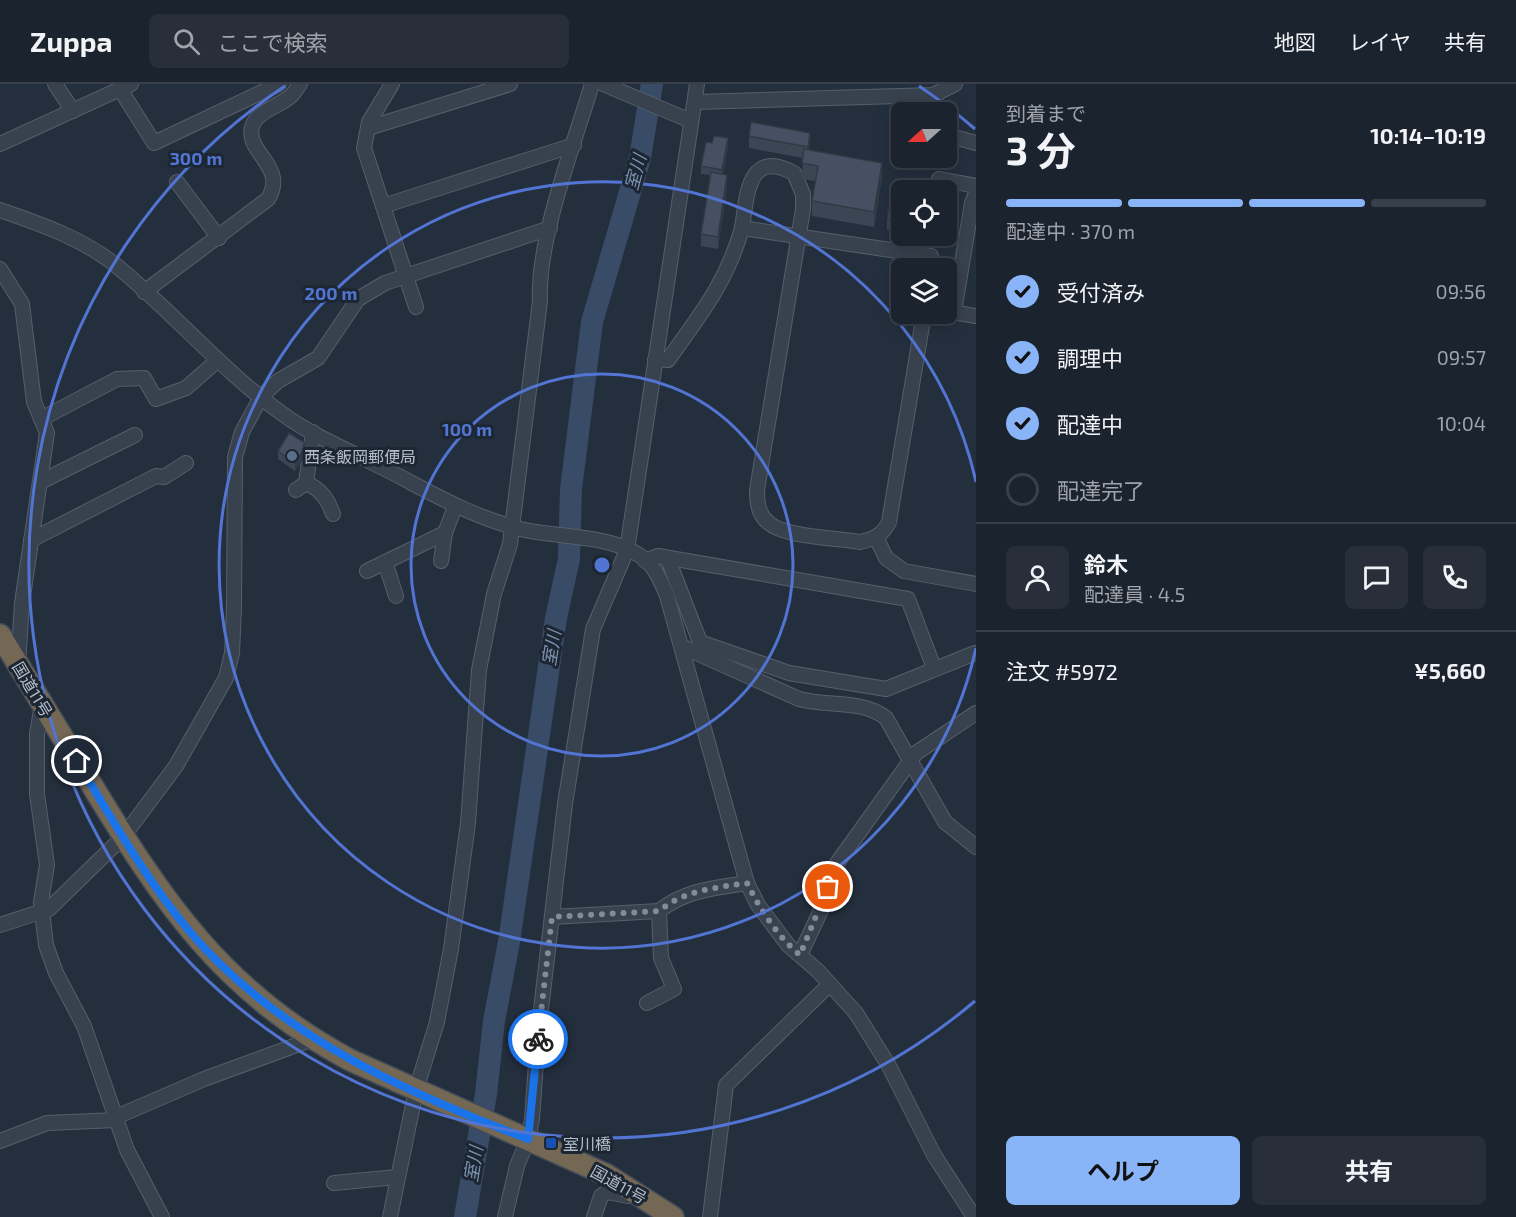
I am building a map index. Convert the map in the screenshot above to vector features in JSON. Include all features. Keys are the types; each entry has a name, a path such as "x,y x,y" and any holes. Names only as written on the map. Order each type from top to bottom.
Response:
{"highway":[{"name":"国道11号","path":"0,635 123,837 161,894 218,962 266,1006 313,1039 418,1091 607,1174 673,1217"}],"street":[{"path":"55,84 73,111"},
{"path":"0,144 125,87 154,143 279,84"},
{"path":"144,292 219,238 268,199 274,188 273,176 254,141 252,128 257,119 291,96 300,84"},
{"path":"392,84 368,128 364,148 416,307"},
{"path":"368,128 510,84"},
{"path":"390,1217 418,1091 437,1022 451,949 468,823 479,670 494,594 516,528 540,301 539,280 550,228 592,84"},
{"path":"506,1217 524,1137 565,804 593,629 620,547 655,359 685,118 695,102 697,84"},
{"path":"695,102 764,91 933,95 955,84"},
{"path":"605,85 685,118"},
{"path":"933,95 935,102"},
{"path":"957,138 976,143"},
{"path":"383,206 574,145"},
{"path":"655,359 668,360 722,283 734,256 742,228 752,176 761,168 778,168 794,173 803,194 757,490 759,510 770,525 779,530 859,542 876,537 885,531 889,522 922,324"},
{"path":"939,179 976,186"},
{"path":"177,182 219,238"},
{"path":"957,277 976,193"},
{"path":"0,210 82,243 117,266 261,397 285,416 313,432 455,507 516,528 620,547 645,561 661,579 747,883 758,905 788,945 830,984 856,1013 889,1066 933,1155 974,1217"},
{"path":"0,925 42,912 57,903 123,837 176,766 226,678 232,653 234,608 235,457 242,432 261,397 278,381 318,358 358,299 385,283 430,270 460,256 550,228"},
{"path":"742,228 931,256 931,258"},
{"path":"0,269 22,304 34,402 47,433 22,603 18,664"},
{"path":"957,313 976,316"},
{"path":"41,419 123,378 144,378 156,399 186,388 218,360"},
{"path":"313,432 301,486 328,499 333,514"},
{"path":"40,482 135,435"},
{"path":"31,540 156,476 164,477 186,463"},
{"path":"441,561 445,533 455,507"},
{"path":"366,571 445,533"},
{"path":"876,537 886,558 904,571 976,584"},
{"path":"645,561 658,556 908,599 934,668"},
{"path":"668,559 700,642 789,673 886,689 975,653"},
{"path":"386,562 396,596"},
{"path":"681,646 799,699 815,704 862,706 877,711 886,718 945,822 976,847"},
{"path":"42,704 37,734 38,815 47,865 42,912 46,945 56,974 84,1026 134,1164 162,1217"},
{"path":"800,955 822,908 835,866 910,761 916,753 976,714"},
{"path":"552,917 659,911 671,902 694,892 747,883"},
{"path":"647,1003 674,989 661,958 659,911"},
{"path":"710,1217 726,1085 830,984"},
{"path":"0,1141 47,1123 116,1118 204,1079 313,1039"},
{"path":"334,1183 398,1177"},
{"path":"594,1217 601,1196 607,1192 628,1196 638,1193"}],"building":[{"path":"751,122 810,133 808,147 749,136"},
{"path":"714,136 728,138 722,170 701,166 706,142 712,143"},
{"path":"804,149 882,163 874,212 812,201 818,166 802,163"},
{"path":"711,172 727,175 718,237 701,234"},
{"path":"891,191 891,220 887,219"},
{"path":"289,433 305,443 303,446 305,448 295,463 278,451"}],"waterway":[{"name":"室川","path":"465,1217 486,1094 494,1021 509,942 556,618 569,559 571,489 592,322 640,158 652,84"}],"way so far":[{"path":"538,1039 552,917 659,911 671,902 694,892 747,883 758,905 788,945 800,955 822,908 828,887"}],"place":[{"name":"西条飯岡郵便局","path":"292,456"},
{"name":"室川橋","path":"551,1143"}],"route":[{"path":"77,761 136,857 191,932 218,962 266,1006 323,1045 381,1075 528,1139 532,1119 538,1039"}]}
